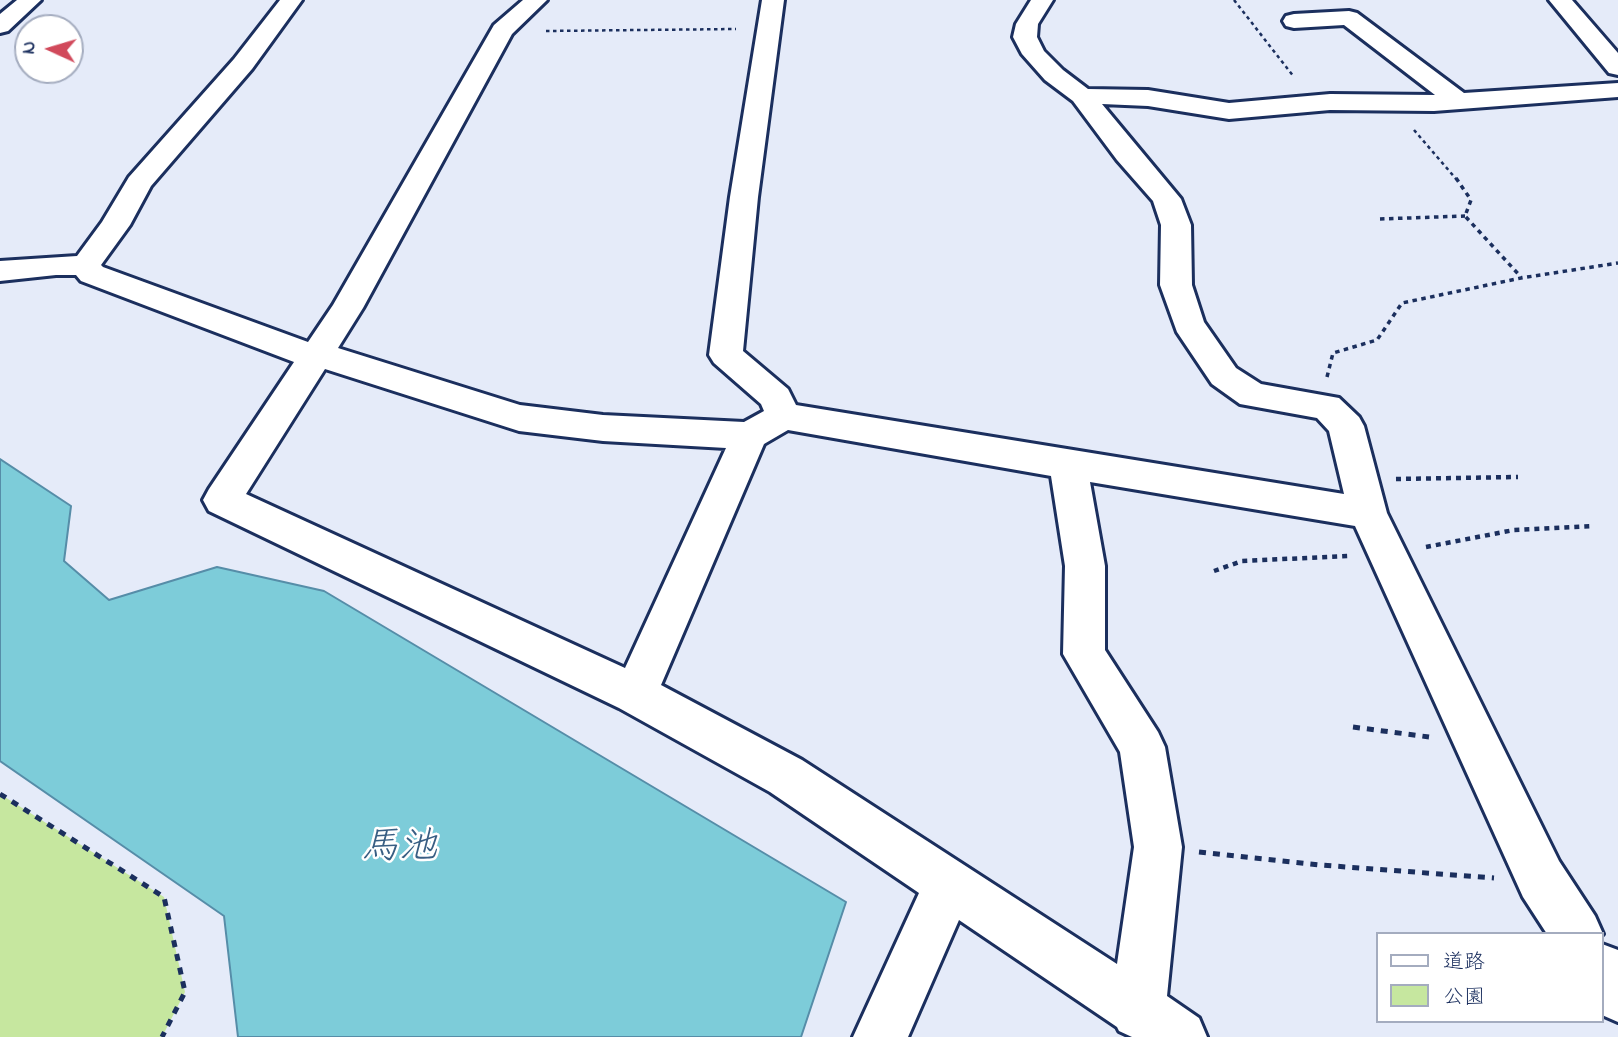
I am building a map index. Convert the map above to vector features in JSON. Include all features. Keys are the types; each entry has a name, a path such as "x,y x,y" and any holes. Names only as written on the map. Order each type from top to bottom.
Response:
{"street":[{"path":"0,26 30,0"},
{"path":"85,266 115,225 139,183 243,64 291,0"},
{"path":"536,0 502,30 347,308 222,500 635,694 786,776 1159,1024"},
{"path":"773,0 744,197 726,355 776,398 783,416"},
{"path":"1042,0 1027,24 1025,37 1034,54 1054,75 1083,96 1127,154 1167,199 1176,225 1176,285 1188,324 1224,376 1252,395 1327,407 1346,426 1363,492 1543,882 1576,932"},
{"path":"1560,0 1618,68"},
{"path":"1294,21 1341,9 1458,101"},
{"path":"1083,96 1148,98 1228,111 1323,102 1458,101 1618,90"},
{"path":"0,271 56,265 85,266 92,274 290,350 335,359 519,418 603,428 750,436 783,416 1068,464 1363,492"},
{"path":"635,694 750,436"},
{"path":"1068,464 1085,566 1084,654 1142,747 1158,847 1159,1024"},
{"path":"880,1037 920,954 949,883"},
{"path":"1604,973 1618,995"}],"path":[{"path":"1234,0 1299,82 1323,102"},
{"path":"502,30 769,29"},
{"path":"1393,102 1400,114 1463,186 1471,200 1465,216"},
{"path":"1380,219 1465,216 1521,278"},
{"path":"1327,407 1325,387 1333,353 1343,346 1376,341 1387,328 1390,313 1402,303 1521,278 1618,263"},
{"path":"1363,492 1386,478 1425,480 1518,477"},
{"path":"1353,727 1422,737 1474,734"},
{"path":"0,794 164,898 185,992 162,1037"},
{"path":"1158,847 1320,865 1543,882"}],"green space":[{"path":"0,794 164,897 185,992 162,1037 0,1037"}],"water":[{"name":"馬池","path":"0,459 71,506 64,561 109,600 217,567 324,591 846,902 801,1037 238,1037 224,916 0,761"}]}
